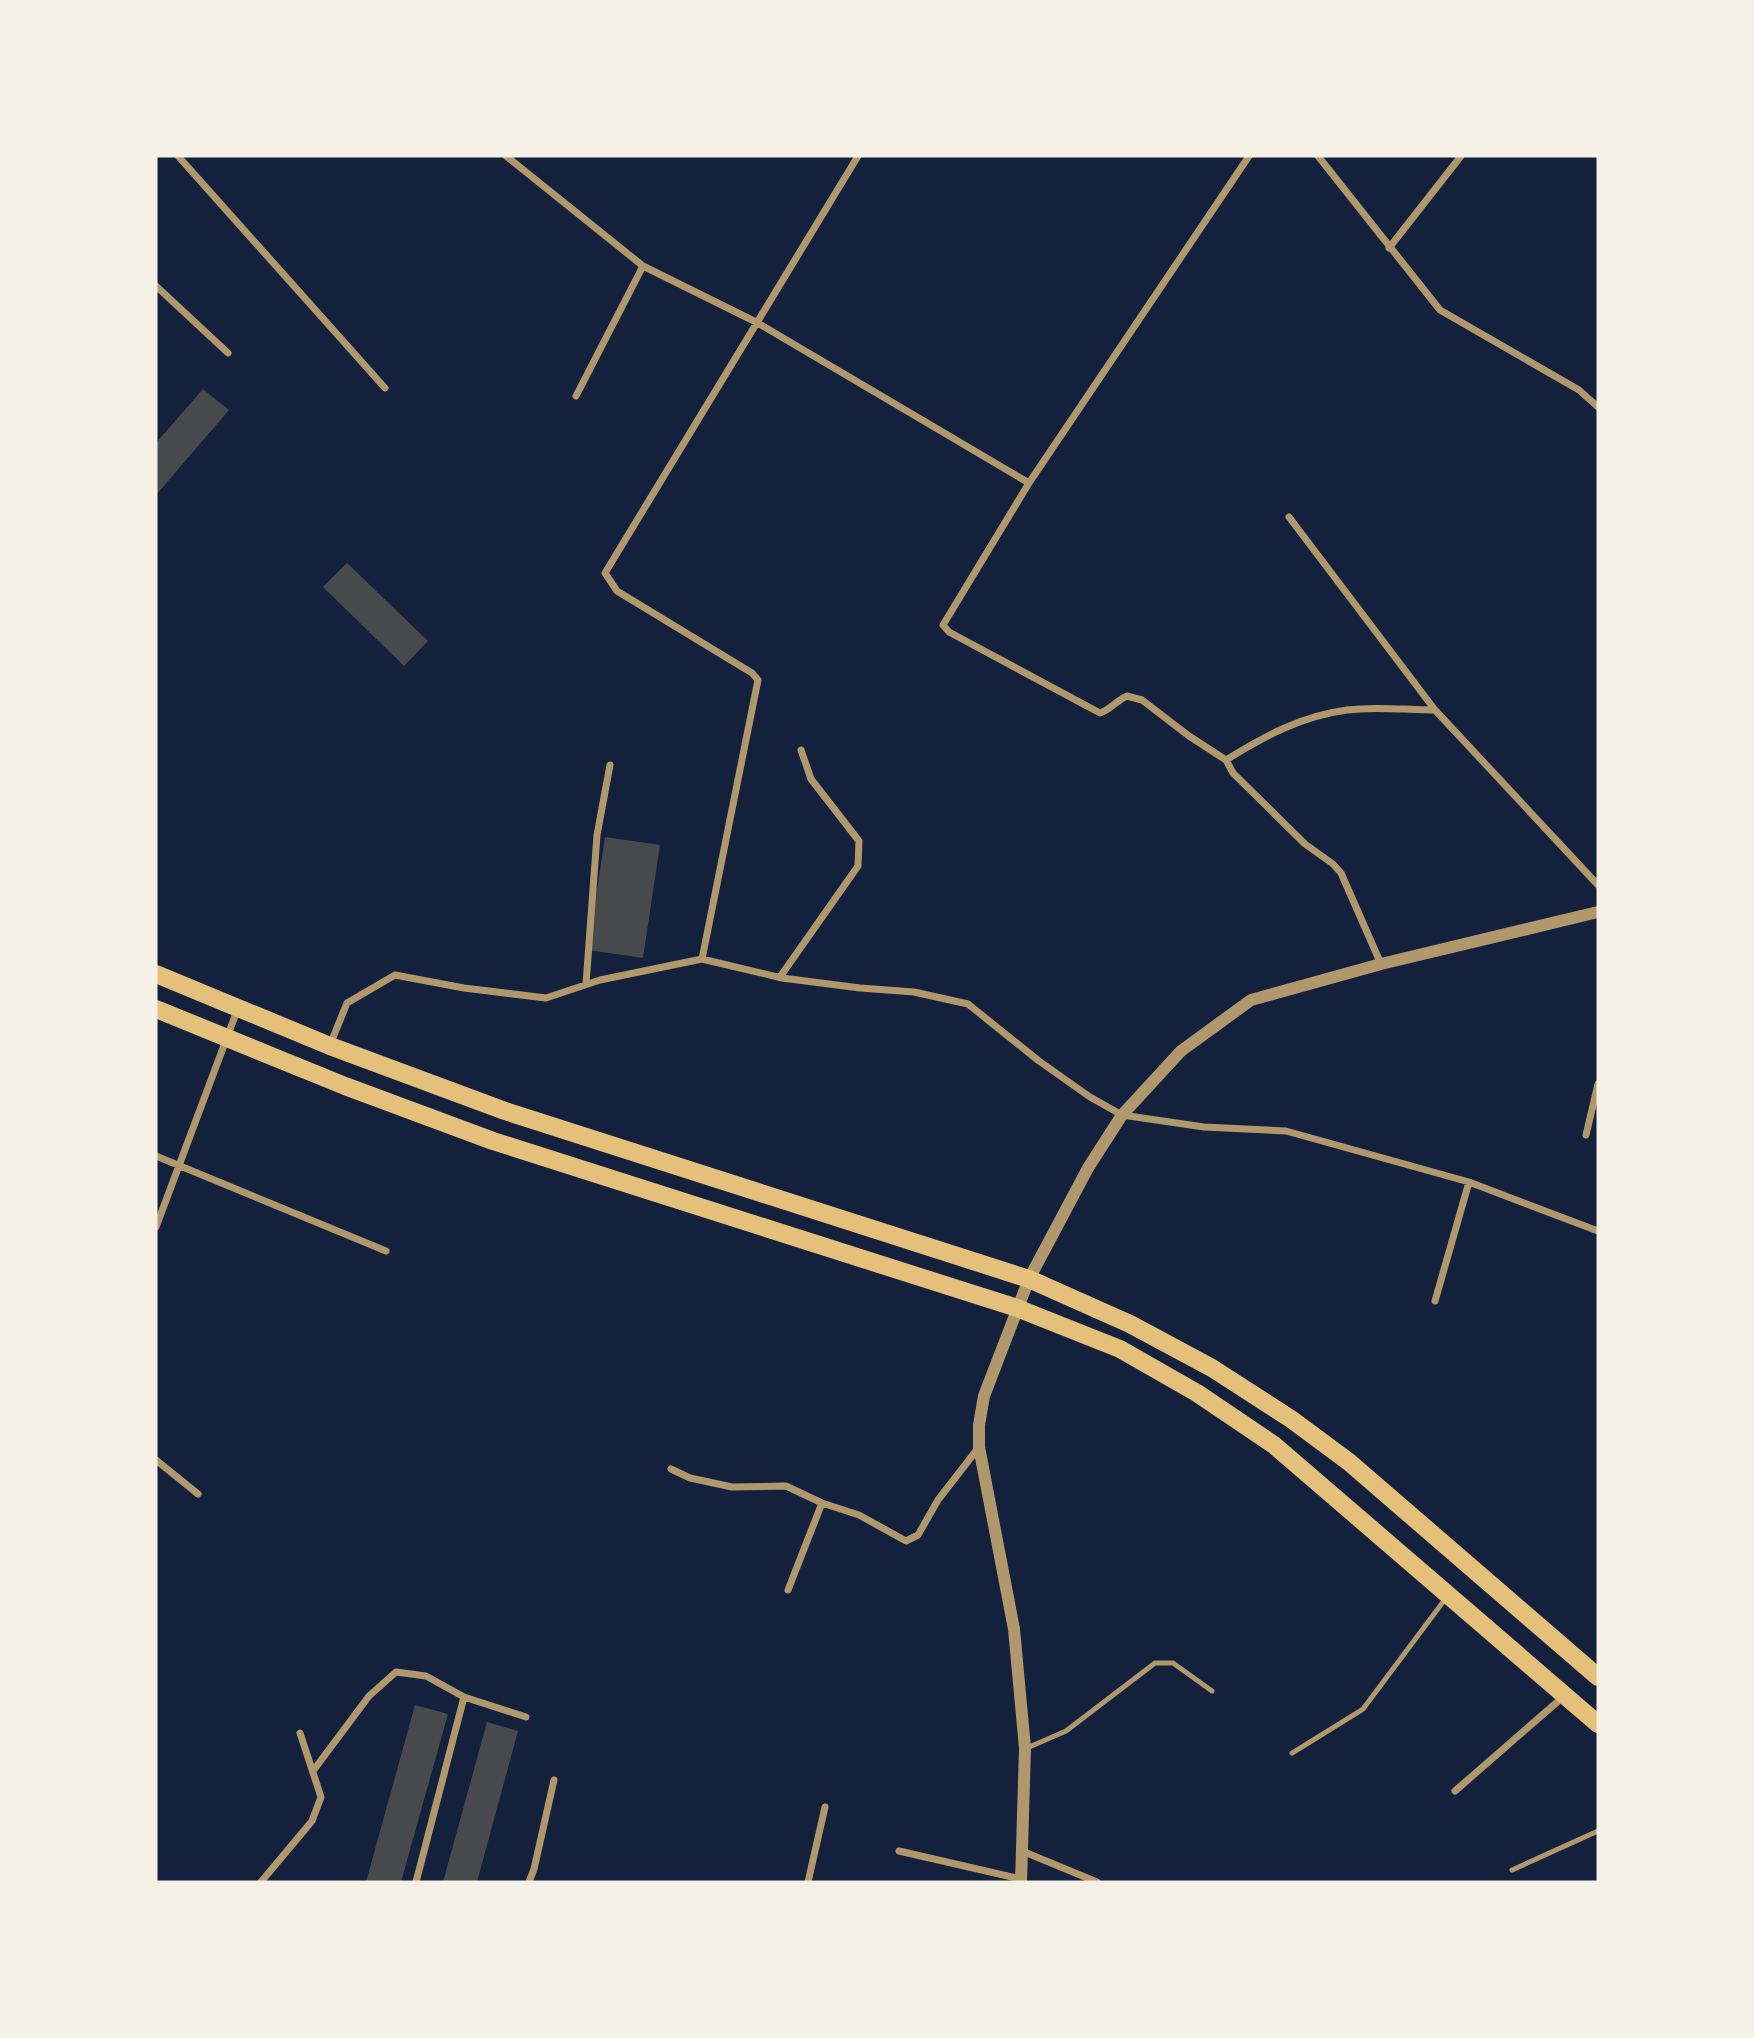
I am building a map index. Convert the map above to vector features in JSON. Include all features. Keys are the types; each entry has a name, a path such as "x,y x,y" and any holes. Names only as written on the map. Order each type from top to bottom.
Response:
{"highway":[{"path":"156,974 330,1045 505,1111 1029,1279 1130,1324 1212,1367 1292,1419 1349,1462 1598,1677"},
{"path":"156,1009 493,1140 1017,1308 1120,1349 1197,1393 1273,1445 1598,1724"}],"street":[{"path":"178,156 385,388"},
{"path":"506,156 643,266 756,322 1029,483"},
{"path":"702,959 758,680 752,673 617,591 606,573 858,156"},
{"path":"1249,156 1029,483 943,625 949,632 1100,713 1126,696 1142,700 1226,760 1228,767 1242,782 1305,844 1333,864 1340,873 1381,964"},
{"path":"1318,156 1440,310 1579,390 1598,407"},
{"path":"1389,248 1461,156"},
{"path":"576,396 643,266"},
{"path":"156,286 228,353"},
{"path":"1289,517 1434,710 1598,885"},
{"path":"1226,760 1272,732 1307,718 1349,709 1434,710"},
{"path":"780,977 858,866 859,841 811,779 801,750"},
{"path":"586,984 597,835 610,765"},
{"path":"899,1851 1021,1880 1025,1748 1014,1629 979,1447 979,1425 984,1396 1029,1279 1088,1168 1122,1115 1181,1051 1251,1000 1381,964 1598,912"},
{"path":"330,1045 347,1003 395,975 464,988 546,998 586,984 702,959 780,977 914,992 968,1004 1039,1061 1090,1097 1122,1115 1204,1127 1286,1131 1469,1182 1598,1231"},
{"path":"156,1227 238,1008"},
{"path":"1586,1135 1598,1084"},
{"path":"156,1156 386,1251"},
{"path":"1435,1301 1469,1182"},
{"path":"671,1469 690,1478 732,1487 786,1486 822,1503 859,1515 906,1541 918,1535 938,1500 979,1447"},
{"path":"156,1460 198,1494"},
{"path":"788,1590 822,1503"},
{"path":"313,1771 369,1696 396,1672 426,1676 464,1697 526,1717"},
{"path":"1455,1791 1564,1695"},
{"path":"416,1882 464,1697"},
{"path":"261,1882 312,1821 321,1797 300,1733"},
{"path":"528,1882 534,1870 554,1780"},
{"path":"808,1882 825,1807"},
{"path":"1022,1851 1097,1882"}],"lane":[{"path":"1292,1754 1363,1709 1448,1595"},
{"path":"1025,1748 1066,1731 1155,1663 1173,1663 1212,1690"},
{"path":"1512,1870 1598,1831"}],"building":[{"path":"203,389 229,410 156,495 156,443"},
{"path":"347,563 428,641 404,666 323,587"},
{"path":"605,837 660,845 643,958 588,950"},
{"path":"415,1705 448,1714 401,1882 366,1882"},
{"path":"487,1722 518,1731 477,1882 443,1882"}]}
